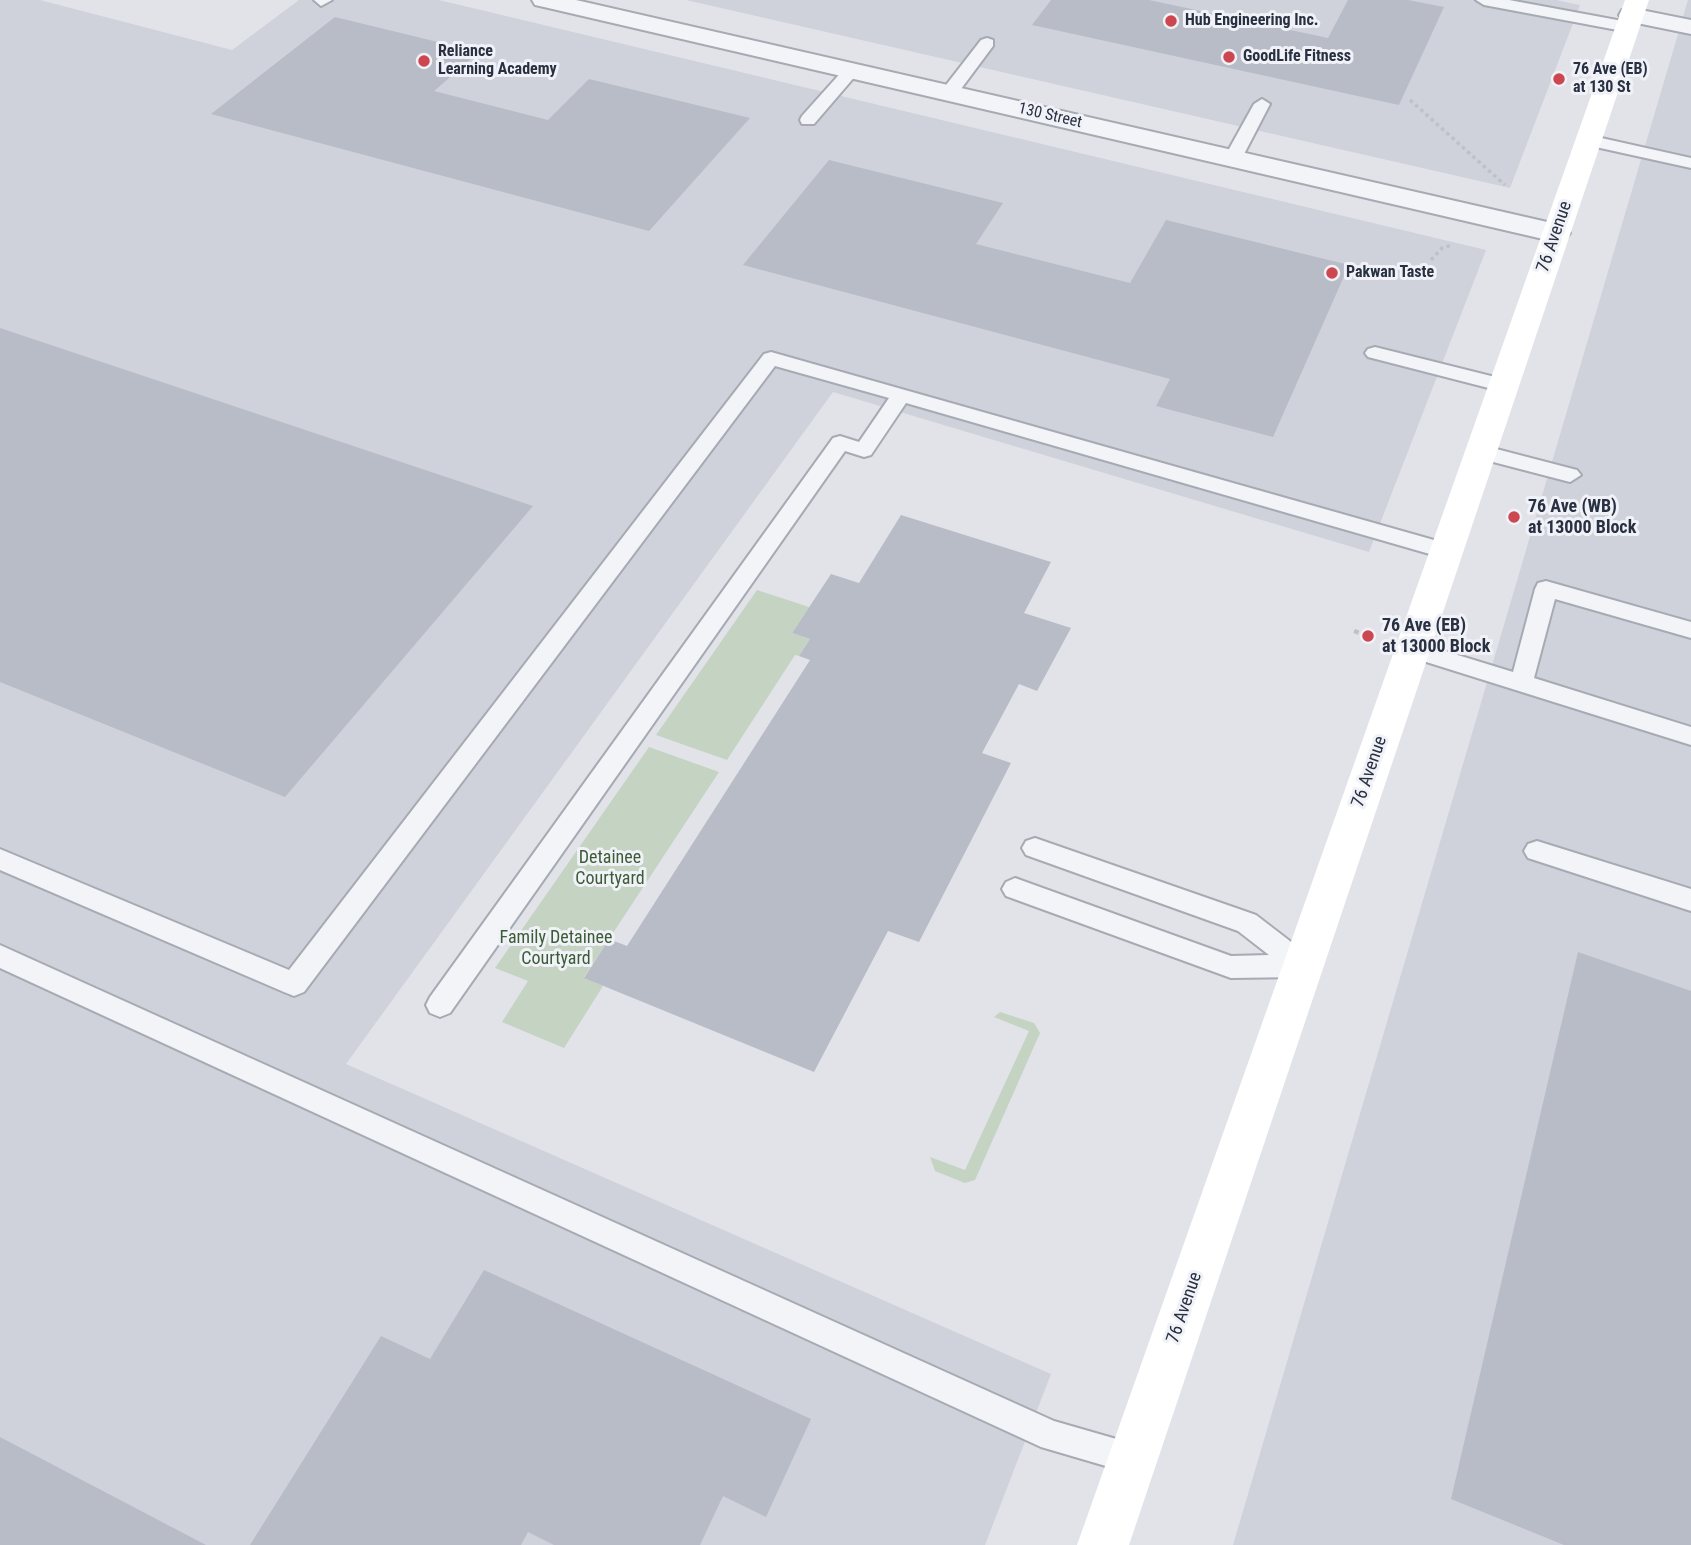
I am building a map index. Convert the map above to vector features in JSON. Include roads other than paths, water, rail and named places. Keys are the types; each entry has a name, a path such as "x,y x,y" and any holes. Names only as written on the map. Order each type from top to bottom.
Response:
{"main road":[{"name":"76 Avenue","path":"1103,1545 1632,14"}],"street":[{"name":"130 Street","path":"544,0 1556,233"},
{"path":"1632,14 1691,27"}],"lane":[{"path":"1484,0 1632,14"},
{"path":"949,93 987,43"},
{"path":"808,120 851,71"},
{"path":"1233,158 1262,104"},
{"path":"1588,140 1691,163"},
{"path":"1375,353 1504,386"},
{"path":"0,859 294,984 771,358 1447,551"},
{"path":"440,1004 840,443 864,450 901,396"},
{"path":"1481,452 1570,475"},
{"path":"1521,684 1546,589 1691,629"},
{"path":"1412,649 1691,736"},
{"path":"1035,848 1247,923 1303,966"},
{"path":"1537,851 1691,900"},
{"path":"1015,889 1231,967 1303,966"},
{"path":"0,956 1052,1436 1133,1458"}],"place":[{"name":"Hub Engineering Inc.","path":"1171,21"},
{"name":"GoodLife Fitness","path":"1229,57"},
{"name":"Reliance Learning Academy","path":"424,61"},
{"name":"76 Ave (EB) at 130 St","path":"1559,79"},
{"name":"Pakwan Taste","path":"1332,273"},
{"name":"76 Ave (WB) at 13000 Block","path":"1514,517"},
{"name":"76 Ave (EB) at 13000 Block","path":"1368,636"}],"park label":[{"name":"Detainee Courtyard","path":"610,868"},
{"name":"Family Detainee Courtyard","path":"556,948"}]}
